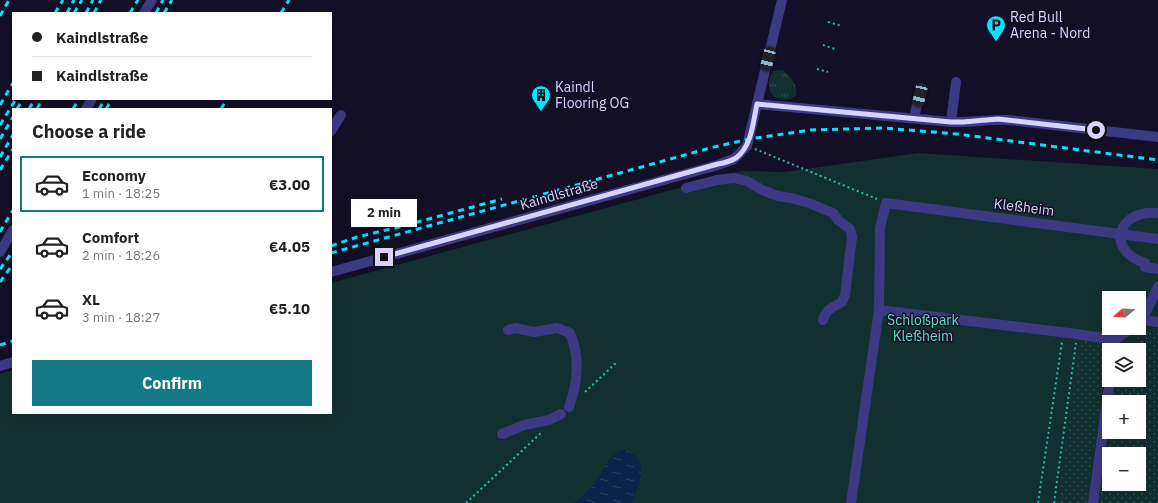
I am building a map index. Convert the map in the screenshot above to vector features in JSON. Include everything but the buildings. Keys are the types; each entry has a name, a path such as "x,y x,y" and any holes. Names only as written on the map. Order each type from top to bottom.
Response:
{"street":[{"path":"145,12 152,0"},
{"path":"747,146 782,0"},
{"path":"951,122 956,82"},
{"path":"914,118 920,95"},
{"path":"757,104 951,122 1004,120 1158,138"},
{"path":"332,129 341,115"},
{"name":"Kaindlstraße","path":"332,272 718,164 734,159 742,153 747,146"},
{"path":"686,188 706,182 734,178 747,180 762,190 778,196 808,203 832,213 850,230 852,237 845,295 842,302 826,312 824,320"},
{"path":"852,503 879,310 880,228 886,203"},
{"name":"Kleßheim","path":"886,203 1158,239"},
{"path":"1158,213 1147,212 1134,217 1122,228 1120,240 1123,248 1137,261 1145,264 1145,267 1158,269"},
{"path":"0,252 12,232"},
{"path":"1146,311 1158,287"},
{"path":"879,310 1077,334 1107,343"},
{"path":"1146,321 1158,322"},
{"path":"508,330 515,328 534,332 557,328 570,333 575,344 577,372 576,386 570,407"},
{"path":"1116,343 1124,335"},
{"path":"0,366 12,362"},
{"path":"1093,503 1109,387"},
{"path":"502,434 524,425 549,420 561,414"}],"path":[{"path":"828,22 842,26"},
{"path":"823,45 836,49"},
{"path":"817,69 828,72"},
{"path":"747,146 886,203"},
{"path":"1038,503 1063,333"},
{"path":"1054,503 1077,334"}],"green space":[{"path":"783,70 795,85 796,96 783,100 777,98 770,91 770,78 773,71"},
{"name":"Schloßpark Kleßheim","path":"918,153 1158,169 1158,503 0,503 0,374 12,370 12,414 332,414 332,283 741,171 785,172"},
{"path":"1158,330 1158,503 1099,503 1102,481 1102,491 1146,491 1146,447 1107,447 1108,439 1146,439 1146,395 1114,395 1115,387 1146,387 1146,343 1136,343 1138,337 1141,335 1146,335 1147,332"},
{"path":"1081,338 1094,341 1094,344 1102,347 1102,387 1086,503 1058,503"}],"water":[{"path":"622,450 637,457 640,464 640,479 632,503 574,503 594,484 610,459"}],"railway":[{"path":"0,16 9,0"},
{"path":"56,12 63,0"},
{"path":"68,12 74,0"},
{"path":"75,12 82,0"},
{"path":"87,12 93,0"},
{"path":"95,12 101,0"},
{"path":"131,12 138,0"},
{"path":"157,12 163,0"},
{"path":"165,12 172,0"},
{"path":"282,12 289,0"},
{"path":"0,105 12,85"},
{"path":"0,125 15,100"},
{"path":"18,108 22,100"},
{"path":"30,108 34,100"},
{"path":"38,108 42,100"},
{"path":"74,108 78,100"},
{"path":"100,108 104,100"},
{"path":"107,108 111,100"},
{"path":"222,108 226,100"},
{"path":"0,139 12,119"},
{"path":"332,253 710,148 749,139 811,130 884,128 957,134 1158,160"},
{"path":"0,157 12,137"},
{"path":"0,170 12,151"},
{"path":"332,246 357,237 502,199"},
{"path":"0,232 12,212"},
{"path":"0,269 12,252"},
{"path":"0,282 12,265"},
{"path":"0,345 12,341"}],"place":[{"name":"Red Bull Arena - Nord","path":"996,42"},
{"name":"Kaindl Flooring OG","path":"541,112"}],"route":[{"path":"384,257 734,159 742,153 747,146 757,104 951,122 998,119 1096,130"}]}
